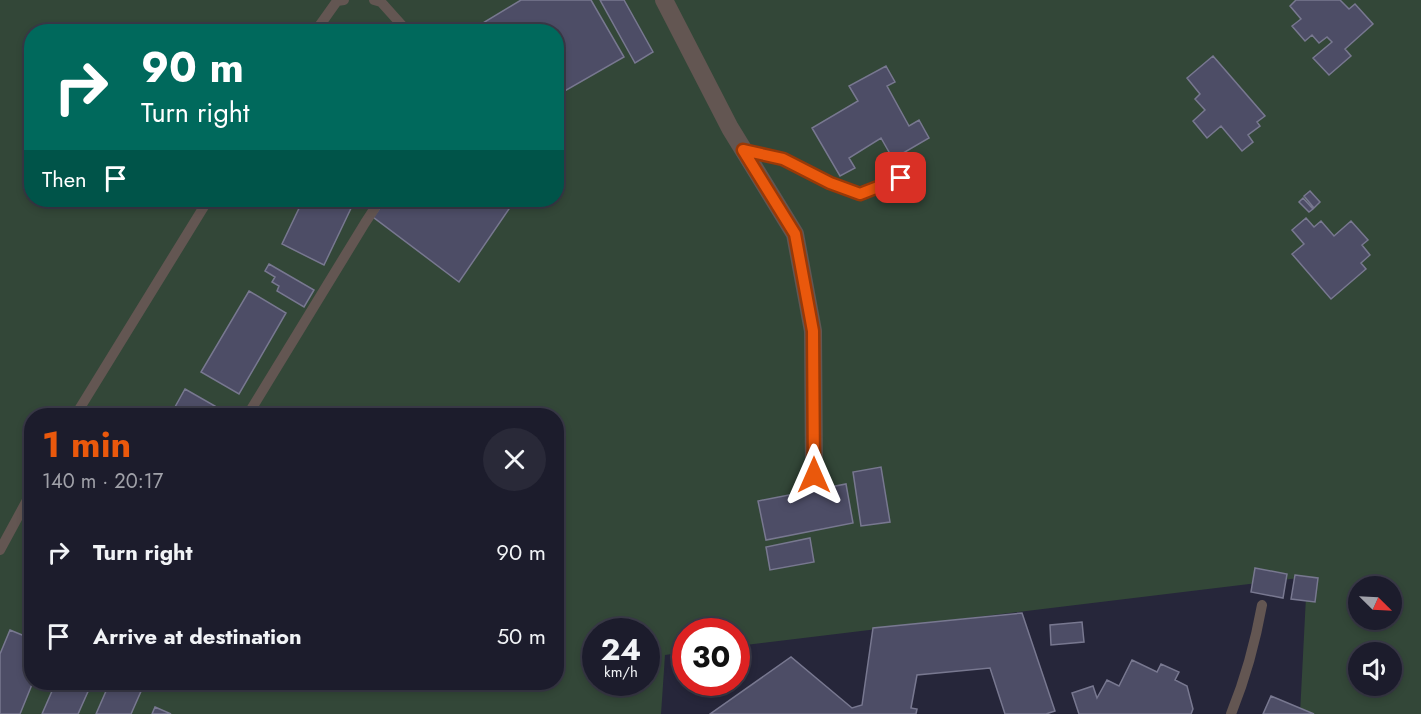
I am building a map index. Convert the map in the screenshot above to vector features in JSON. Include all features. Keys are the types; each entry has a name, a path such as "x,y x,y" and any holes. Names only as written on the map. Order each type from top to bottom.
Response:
{"street":[{"path":"664,0 730,128 795,234 813,331 814,475"}],"lane":[{"path":"321,24 337,1 344,0"},
{"path":"374,0 381,2 401,24"},
{"path":"743,150 783,159 830,183 860,194 901,178"},
{"path":"80,408 203,207"},
{"path":"252,408 375,207"},
{"path":"0,550 24,506"},
{"path":"1231,714 1255,644 1262,605"}],"green space":[{"path":"0,0 1421,0 1421,714 1300,714 1307,577 750,644 750,618 672,618 672,654 665,655 661,714 0,714"}],"building":[{"path":"521,0 591,0 624,57 564,91 564,24 481,24"},
{"path":"600,0 624,0 653,52 635,63"},
{"path":"1296,0 1340,0 1349,9 1355,4 1373,24 1345,49 1351,56 1329,75 1313,58 1332,42 1327,37 1319,43 1312,35 1305,41 1292,26 1301,19 1290,6"},
{"path":"1213,56 1265,116 1257,122 1260,126 1248,135 1253,142 1242,151 1221,126 1207,138 1193,121 1205,110 1195,99 1200,94 1187,78"},
{"path":"886,66 895,82 887,86 909,126 919,120 929,138 893,159 881,138 849,158 855,168 840,176 812,128 858,101 849,86"},
{"path":"1310,191 1320,202 1314,208 1304,196"},
{"path":"1303,198 1313,209 1309,212 1299,202"},
{"path":"300,207 352,207 324,265 282,244"},
{"path":"381,207 508,207 509,209 459,282 373,217"},
{"path":"1306,218 1314,227 1321,221 1334,236 1351,221 1368,240 1362,245 1370,255 1361,263 1366,269 1331,299 1292,254 1304,244 1292,230"},
{"path":"269,264 314,290 304,307 277,291 279,286 272,282 275,277 265,271"},
{"path":"249,291 286,313 239,394 201,372"},
{"path":"185,389 218,408 174,408"},
{"path":"881,467 890,522 861,526 853,472"},
{"path":"846,484 853,523 766,540 758,501"},
{"path":"810,538 814,562 770,570 766,547"},
{"path":"1255,568 1287,574 1283,598 1251,592"},
{"path":"1295,575 1318,578 1315,602 1291,599"},
{"path":"1022,613 1055,711 1046,714 1005,714 990,668 917,675 911,708 917,709 916,714 710,714 736,696 750,696 750,686 791,657 852,708 862,705 873,628"},
{"path":"1082,622 1084,642 1051,645 1050,625"},
{"path":"10,630 24,636 24,690 30,690 20,714 0,714 0,654"},
{"path":"1132,660 1157,672 1161,664 1179,672 1175,680 1187,686 1193,709 1191,714 1079,714 1072,693 1093,686 1097,698 1107,680 1119,686"},
{"path":"52,690 89,690 78,714 42,714"},
{"path":"106,690 142,690 131,714 96,714"},
{"path":"1271,696 1314,714 1263,714"},
{"path":"155,707 171,714 152,714"}],"route":[{"path":"814,475 813,331 795,234 743,150 783,159 830,183 860,194 901,178"}]}
